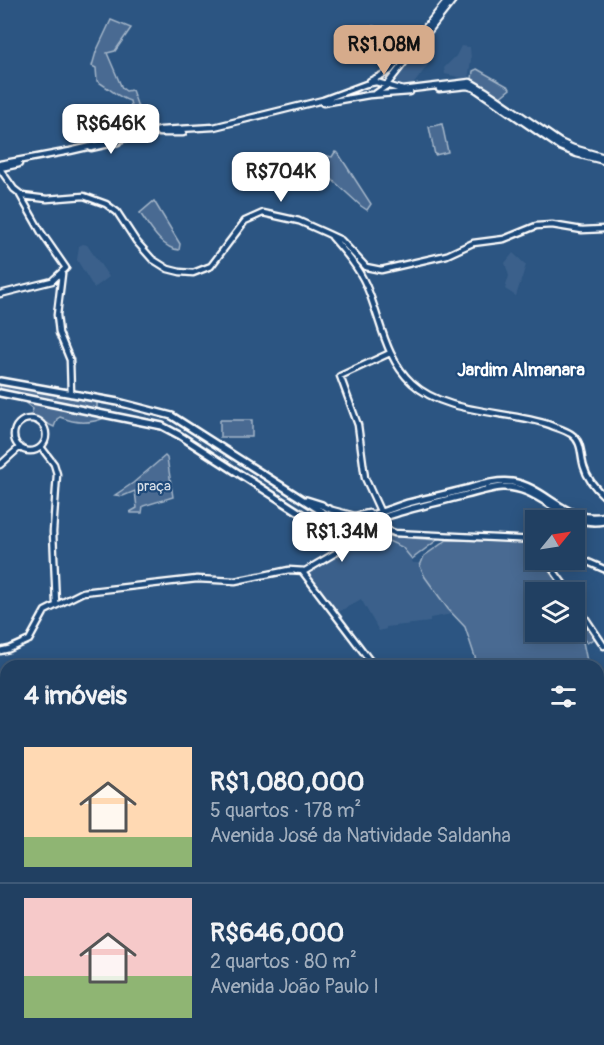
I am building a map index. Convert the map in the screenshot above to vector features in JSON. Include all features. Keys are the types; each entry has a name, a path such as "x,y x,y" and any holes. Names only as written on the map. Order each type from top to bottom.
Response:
{"main road":[{"path":"191,133 323,100 365,84 390,71 448,0"},
{"path":"367,95 381,91 387,85 453,0"},
{"path":"386,63 396,64"},
{"path":"396,64 394,70 397,71"},
{"path":"390,71 391,79 400,89"},
{"path":"365,84 380,82 400,89 468,84 560,147 604,159"},
{"path":"365,84 362,90 367,95"},
{"path":"0,167 155,134 220,129 309,106 367,95 468,84"},
{"path":"0,167 161,130 203,129"},
{"path":"0,167 7,180"},
{"path":"0,174 26,199 41,232 66,268 52,281 0,294"},
{"path":"26,199 84,196 106,204 117,212 152,260 170,270 192,273 206,269 215,262 248,219 267,213 330,232 349,250 366,286 379,328 390,353 411,382 458,407 535,420 571,434 580,446 586,474 604,496"},
{"path":"330,232 353,258 369,268 386,270 413,261 447,255 473,243 504,239 536,226 552,225 582,230 604,229"},
{"path":"62,273 57,315 59,333 70,360 71,394"},
{"path":"381,528 379,512 365,478 358,425 340,376 390,353"},
{"path":"0,381 118,402 174,417 303,500 355,516 404,511 512,482 526,486 577,516 590,518 604,516"},
{"path":"0,393 162,426 319,522 345,526 366,534 394,533 525,540"},
{"path":"158,412 162,426"},
{"path":"32,419 40,422 45,430 46,439 41,447 29,451 20,447 15,438 16,428 23,421 32,419"},
{"path":"204,451 210,439"},
{"path":"0,465 20,447"},
{"path":"41,447 54,464 57,474 53,530 57,604"},
{"path":"243,476 246,463"},
{"path":"496,485 527,491 578,521 593,523 604,521"},
{"path":"319,506 340,519 357,519 379,512"},
{"path":"319,506 319,522"},
{"path":"355,516 376,510 379,512"},
{"path":"345,526 379,512"},
{"path":"0,651 9,650 29,640 42,614 83,592 198,579 235,581 289,570 302,571 314,567 366,534 381,528 394,533"},
{"path":"585,561 604,569"},
{"path":"302,571 369,660"},
{"path":"585,618 604,646"}],"shaded area":[{"path":"461,46 470,47 471,60 468,79 445,74 444,68 456,56"},
{"path":"418,47 429,49 434,57 412,86 403,87 397,83 395,77"},
{"path":"87,245 109,277 94,288 77,260 79,246"},
{"path":"513,253 526,265 516,296 505,289 509,276 505,263"},
{"path":"369,536 396,545 409,554 413,563 420,563 421,572 452,614 430,618 430,622 386,627 379,631 361,599 337,613 309,577 309,573"}],"green space":[{"path":"111,20 131,28 115,51 107,53 122,88 126,91 132,90 138,107 114,115 115,108 127,108 131,106 130,101 97,81 96,68 92,66"},
{"path":"477,69 510,89 499,98 472,79 473,71"},
{"path":"442,124 448,152 435,155 429,127"},
{"path":"335,152 338,153 371,204 367,210 325,173 327,163 323,155 332,157"},
{"path":"154,201 180,244 179,250 167,246 140,213"},
{"path":"0,382 97,402 97,409 0,390"},
{"path":"23,401 107,417 84,422 60,417 54,427 31,416 33,409"},
{"path":"220,420 252,420 252,437 220,437"},
{"name":"praça","path":"165,456 173,497 143,506 142,513 131,513 137,508 135,491 123,496 115,495"},
{"path":"375,535 437,540 412,559 402,547"},
{"path":"447,540 525,541 525,570 552,570 559,582 525,582 525,642 583,642 587,660 476,660 465,627 448,609 425,577 420,566 424,556"},
{"path":"585,620 596,637 587,643 585,641"}],"water":[{"path":"373,26 389,30 415,29 419,33 394,64 386,57"}],"waterway":[{"path":"396,68 416,43"}],"district":[{"name":"Jardim Almanara","path":"521,370"}]}
